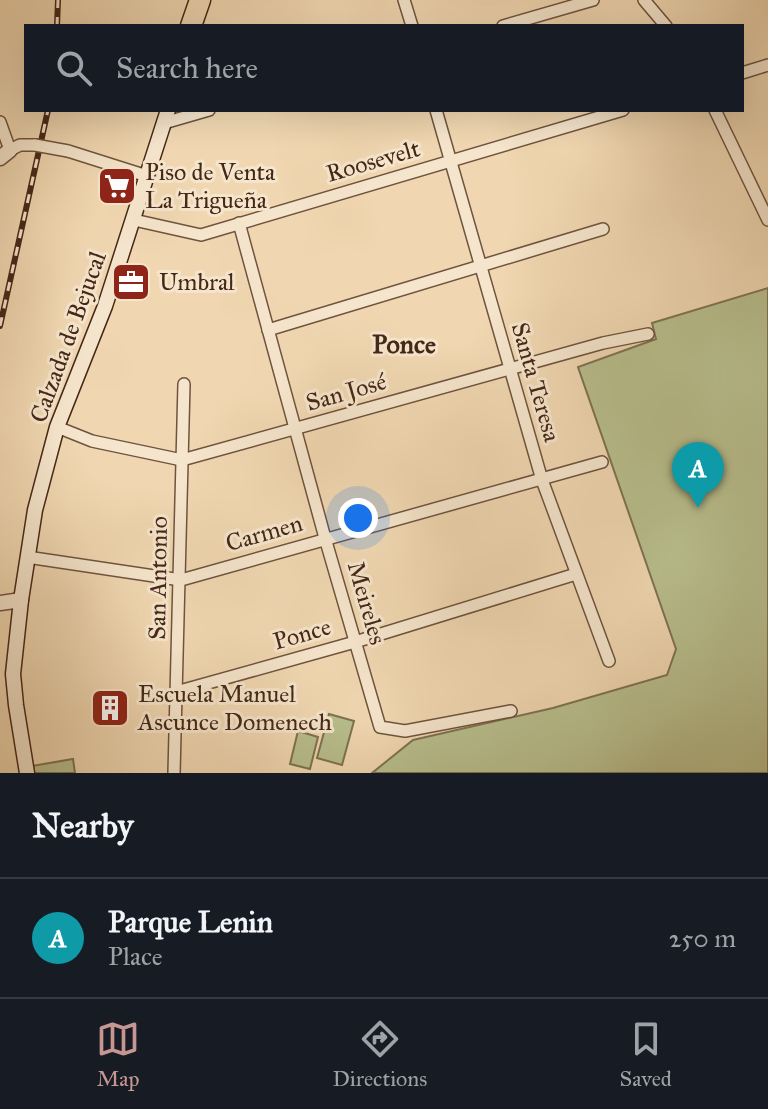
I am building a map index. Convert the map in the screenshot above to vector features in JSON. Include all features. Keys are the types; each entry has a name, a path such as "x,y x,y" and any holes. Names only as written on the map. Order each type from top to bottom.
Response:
{"highway":[{"path":"188,0 190,24"},
{"path":"191,24 197,0"}],"main road":[{"name":"Calzada de Bejucal","path":"27,773 13,674 27,557 45,466 57,427 105,306 166,116"},
{"path":"0,603 21,600"}],"street":[{"path":"404,0 411,24"},
{"path":"510,24 593,0"},
{"path":"644,0 664,24"},
{"path":"744,72 768,65"},
{"path":"166,116 195,112"},
{"name":"Santa Teresa","path":"437,112 542,480 609,661"},
{"name":"Roosevelt","path":"134,220 201,235 616,112"},
{"path":"716,112 768,220"},
{"path":"0,122 5,154 20,145 35,145 68,151 147,176"},
{"name":"Meireles","path":"239,223 379,724 383,728 405,731 511,711"},
{"path":"268,330 603,229"},
{"name":"San José","path":"57,427 92,441 182,460 603,343 648,334"},
{"name":"San Antonio","path":"174,773 184,384"},
{"name":"Carmen","path":"27,557 181,580 602,462"},
{"name":"Ponce","path":"176,692 355,642 576,574"}],"green space":[{"path":"768,288 768,773 372,773 413,740 553,708 667,675 676,649 578,367 656,339 652,323"},
{"path":"329,714 354,721 342,765 317,758"},
{"path":"298,731 318,737 310,769 290,764"},
{"path":"73,759 75,773 34,773 32,766"}],"railway":[{"path":"57,24 58,0"},
{"path":"0,326 48,112"}],"place":[{"name":"Piso de Venta La Trigueña","path":"117,186"},
{"name":"Umbral","path":"131,282"},
{"name":"Parque Lenin","path":"698,508"},
{"name":"Escuela Manuel Ascunce Domenech","path":"110,708"}],"district":[{"name":"Ponce","path":"404,344"}]}
